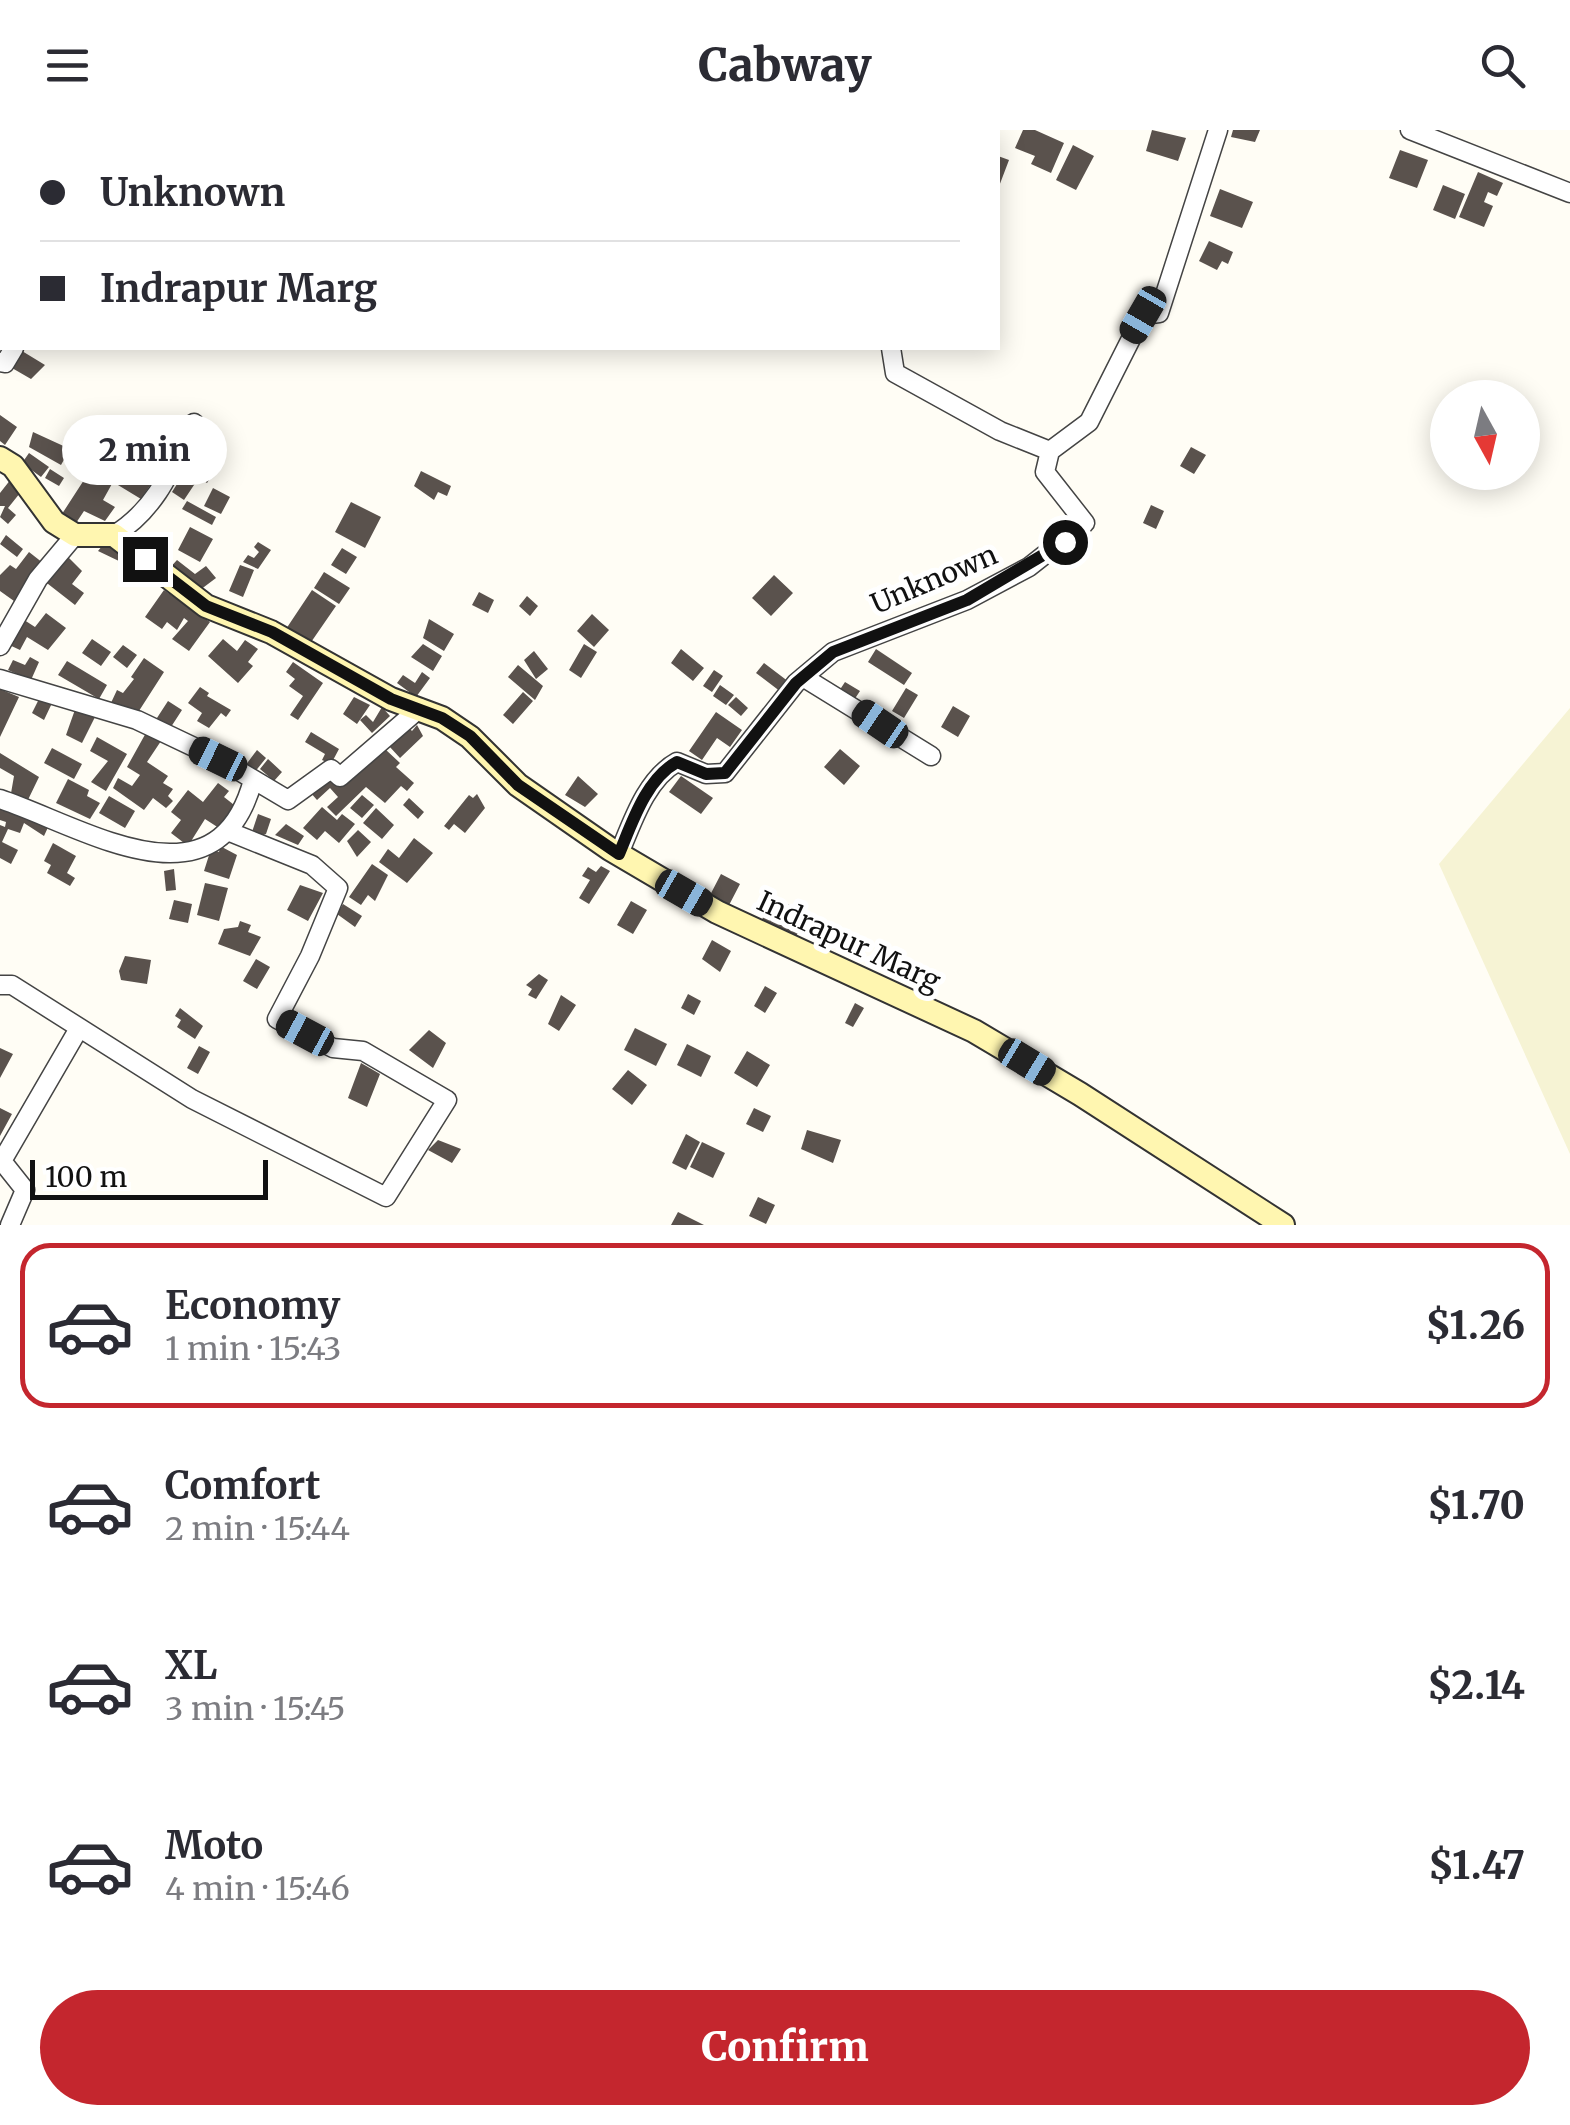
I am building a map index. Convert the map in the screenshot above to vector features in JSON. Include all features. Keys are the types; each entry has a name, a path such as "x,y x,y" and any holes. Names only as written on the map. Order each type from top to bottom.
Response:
{"street":[{"path":"891,350 895,372 1000,431 1050,451 1089,422 1143,315 1159,314 1218,130"},
{"path":"1410,130 1570,193"},
{"path":"0,458 14,466 54,522 75,535 114,536 131,525 161,492 194,423"},
{"name":"Unknown","path":"619,854 653,783 667,768 677,762 706,774 725,773 803,677 833,652 967,600 1065,542 1085,523 1044,472 1050,451"},
{"path":"0,646 38,579 75,535"},
{"name":"Indrapur Marg","path":"114,536 206,606 272,632 391,699 420,708 470,736 518,785 619,854 717,912 974,1032 1080,1094 1282,1225"},
{"path":"803,677 931,756"},
{"path":"0,679 137,720 288,800 331,769 340,777 420,708"},
{"path":"0,799 129,851 162,854 192,848 230,832 244,814 253,780"},
{"path":"0,986 12,985 192,1099 386,1196 447,1100 363,1051 333,1048 277,1018 310,956 338,888 312,866 230,832"},
{"path":"10,1225 24,1201 25,1190 2,1162 78,1030"}],"shaded area":[{"path":"1570,708 1570,1154 1439,864"}],"building":[{"path":"1023,130 1035,130 1064,143 1051,173 1031,164 1035,156 1015,148"},
{"path":"1152,130 1186,138 1178,161 1146,151"},
{"path":"1233,130 1260,130 1255,142 1231,137"},
{"path":"1073,145 1094,156 1076,190 1056,180"},
{"path":"1400,150 1428,160 1417,188 1389,178"},
{"path":"1000,157 1009,160 1000,184"},
{"path":"1478,172 1503,183 1497,196 1488,192 1484,202 1493,206 1484,227 1459,217"},
{"path":"1443,185 1465,194 1455,219 1433,210"},
{"path":"1220,189 1253,202 1242,228 1210,216"},
{"path":"1209,241 1233,252 1228,264 1222,261 1217,270 1199,261"},
{"path":"22,351 45,365 31,379 12,368"},
{"path":"0,415 17,427 5,445 0,441"},
{"path":"33,432 70,449 61,465 29,447"},
{"path":"158,437 174,448 164,461 171,465 162,479 139,465"},
{"path":"106,446 131,461 122,475 127,477 136,465 155,478 141,499 113,482 103,500 115,507 105,521 84,511 74,526 60,517"},
{"path":"193,446 220,462 207,483 196,476 202,466 186,457"},
{"path":"1191,447 1206,455 1194,474 1180,466"},
{"path":"29,453 49,467 41,477 22,463"},
{"path":"50,469 64,478 59,486 45,478"},
{"path":"178,470 196,482 184,500 172,492 177,484 171,480"},
{"path":"421,471 451,486 447,496 438,492 434,500 414,486"},
{"path":"11,479 24,488 8,508 16,515 8,524 0,517 5,506 0,506 0,493"},
{"path":"213,488 230,497 221,514 204,506"},
{"path":"187,501 216,517 212,525 182,509"},
{"path":"351,502 381,517 365,548 335,532"},
{"path":"1151,505 1164,511 1156,529 1143,523"},
{"path":"190,527 213,539 200,562 178,550"},
{"path":"6,535 23,549 17,557 0,544"},
{"path":"107,540 126,556 121,562 98,551"},
{"path":"258,542 271,550 258,569 243,562 248,555 254,558 259,552 254,547"},
{"path":"342,548 357,557 346,574 331,565"},
{"path":"29,552 43,563 14,601 0,591 0,575 10,565 16,569"},
{"path":"65,554 82,571 72,584 84,593 75,605 43,580"},
{"path":"177,560 195,574 206,566 216,578 196,593 167,571"},
{"path":"240,565 254,570 243,597 229,591"},
{"path":"324,572 350,588 339,604 314,588"},
{"path":"774,575 793,593 771,616 752,598"},
{"path":"164,590 210,622 189,651 172,639 188,621 184,618 177,630 167,622 162,629 145,617"},
{"path":"312,590 336,606 307,648 284,632"},
{"path":"479,592 494,600 488,613 472,605"},
{"path":"527,596 538,606 530,616 519,606"},
{"path":"46,613 66,628 48,650 27,637 20,650 3,642 18,616 35,627"},
{"path":"592,614 609,630 594,647 577,631"},
{"path":"429,619 454,634 444,651 423,638"},
{"path":"92,639 111,652 101,666 82,653"},
{"path":"223,639 237,651 245,640 258,649 248,662 253,666 238,683 208,656"},
{"path":"423,644 442,656 433,671 411,657"},
{"path":"584,644 597,652 581,678 569,670"},
{"path":"123,645 137,655 127,668 113,657"},
{"path":"681,649 704,668 693,681 671,663"},
{"path":"876,649 912,673 904,685 868,662"},
{"path":"534,651 548,669 536,679 524,660"},
{"path":"30,657 39,662 31,680 8,670 13,660 25,665"},
{"path":"144,658 164,672 137,714 110,705 117,690 123,693 134,679 131,677"},
{"path":"67,661 107,685 99,699 58,675"},
{"path":"293,662 323,683 298,720 290,715 303,696 289,686 295,679 286,672"},
{"path":"764,663 789,682 781,692 756,673"},
{"path":"518,665 543,686 535,700 508,677"},
{"path":"714,670 723,676 712,692 703,686"},
{"path":"422,672 430,678 416,697 397,683 403,675 415,683"},
{"path":"845,682 860,691 854,700 839,691"},
{"path":"720,685 734,695 726,705 713,696"},
{"path":"200,687 209,693 207,696 231,710 226,717 221,713 209,728 197,721 202,713 188,703"},
{"path":"906,688 918,695 904,718 892,711"},
{"path":"0,689 19,697 0,737"},
{"path":"523,692 533,701 513,724 503,715"},
{"path":"41,695 53,701 44,720 32,713"},
{"path":"354,697 370,705 357,724 343,714"},
{"path":"736,697 748,708 741,716 728,705"},
{"path":"168,701 182,710 169,730 155,721"},
{"path":"77,704 98,711 82,743 66,735"},
{"path":"953,706 970,716 958,737 941,727"},
{"path":"382,707 390,716 372,733 360,720 366,715 373,722"},
{"path":"716,712 742,730 730,747 717,738 702,760 689,751"},
{"path":"404,723 412,731 417,725 423,736 400,758 389,746"},
{"path":"147,731 163,738 147,762 168,776 163,783 173,789 168,796 173,801 166,808 153,798 144,810 113,788 118,778 132,786 140,775 127,767"},
{"path":"311,732 339,749 331,764 322,760 325,754 305,742"},
{"path":"97,737 127,754 106,791 91,782 108,761 90,751"},
{"path":"52,748 82,764 74,779 44,763"},
{"path":"378,749 381,753 385,749 400,763 396,767 414,783 407,791 401,786 385,803 366,787 336,816 327,807 338,797 330,788 317,800 310,792"},
{"path":"840,749 860,766 844,785 824,767"},
{"path":"257,750 266,758 254,773 245,766"},
{"path":"0,753 39,777 25,806 10,799 14,776 0,768"},
{"path":"268,759 282,772 274,781 260,769"},
{"path":"578,776 598,794 585,807 565,795"},
{"path":"681,776 713,798 701,814 669,792"},
{"path":"68,779 89,790 87,796 100,803 90,819 56,803"},
{"path":"218,783 229,791 224,797 243,812 222,830 205,819 188,846 171,833 181,820 171,812 188,790 203,802"},
{"path":"477,794 485,808 465,833 454,824 449,830 444,826 469,795 473,798"},
{"path":"362,795 374,805 362,818 350,808"},
{"path":"109,796 135,811 125,828 99,813"},
{"path":"409,798 424,812 418,819 403,805"},
{"path":"0,803 50,823 44,836 24,823 20,833 8,829 2,842 18,850 11,864 0,858 0,825 5,827 6,822 0,820"},
{"path":"322,807 337,820 342,814 355,824 339,843 325,831 317,840 303,828"},
{"path":"376,808 394,825 382,839 363,823"},
{"path":"258,814 271,819 266,834 260,836 252,832"},
{"path":"286,824 304,836 298,845 275,835"},
{"path":"358,830 371,842 357,857 347,841"},
{"path":"414,838 433,853 407,883 379,862 388,849 399,858"},
{"path":"53,843 76,856 67,873 75,878 70,886 47,873 51,865 44,861"},
{"path":"220,846 237,855 229,879 204,871 211,849 219,852"},
{"path":"372,864 388,875 375,901 368,895 361,905 349,897"},
{"path":"601,866 610,871 589,904 579,898 590,880 582,876 588,867 596,872"},
{"path":"174,869 176,890 166,891 164,871"},
{"path":"721,874 740,884 727,909 708,899"},
{"path":"205,883 228,888 219,921 197,915"},
{"path":"300,885 323,893 308,921 287,910"},
{"path":"772,896 808,914 792,944 761,922"},
{"path":"174,900 192,904 188,923 169,919"},
{"path":"631,901 647,910 633,934 617,925"},
{"path":"343,904 362,916 355,927 337,914"},
{"path":"240,921 251,925 248,932 261,937 250,956 218,944 224,929 238,927"},
{"path":"712,940 731,951 720,972 702,959"},
{"path":"125,956 151,960 147,984 121,980 119,971"},
{"path":"256,959 270,967 257,989 243,981"},
{"path":"539,974 548,980 536,999 528,995 532,989 526,985"},
{"path":"765,986 777,993 765,1013 754,1006"},
{"path":"688,994 701,1001 694,1015 681,1008"},
{"path":"561,995 576,1005 559,1031 548,1024"},
{"path":"855,1003 864,1008 853,1027 845,1023"},
{"path":"180,1008 203,1026 195,1039 177,1027 181,1020 175,1016"},
{"path":"635,1028 667,1044 656,1066 624,1050"},
{"path":"429,1030 446,1043 433,1068 409,1050"},
{"path":"687,1044 711,1056 701,1077 677,1065"},
{"path":"199,1046 210,1052 198,1074 187,1068"},
{"path":"0,1048 13,1054 0,1078"},
{"path":"747,1051 770,1065 757,1087 734,1073"},
{"path":"361,1063 380,1074 367,1107 348,1098"},
{"path":"628,1070 647,1085 632,1105 612,1089"},
{"path":"0,1108 12,1114 0,1136"},
{"path":"754,1108 771,1116 763,1132 746,1124"},
{"path":"807,1130 841,1140 833,1163 801,1149"},
{"path":"686,1134 700,1142 686,1170 672,1163"},
{"path":"438,1140 461,1149 452,1163 428,1150"},
{"path":"702,1142 725,1153 713,1178 690,1167"},
{"path":"758,1197 775,1205 766,1224 749,1216"},
{"path":"678,1212 704,1225 671,1225"}],"route":[{"path":"145,559 206,606 272,632 391,699 442,718 470,736 518,785 619,854 653,783 667,768 677,762 706,774 725,773 796,683 833,652 967,600 1029,567 1065,542"}]}
